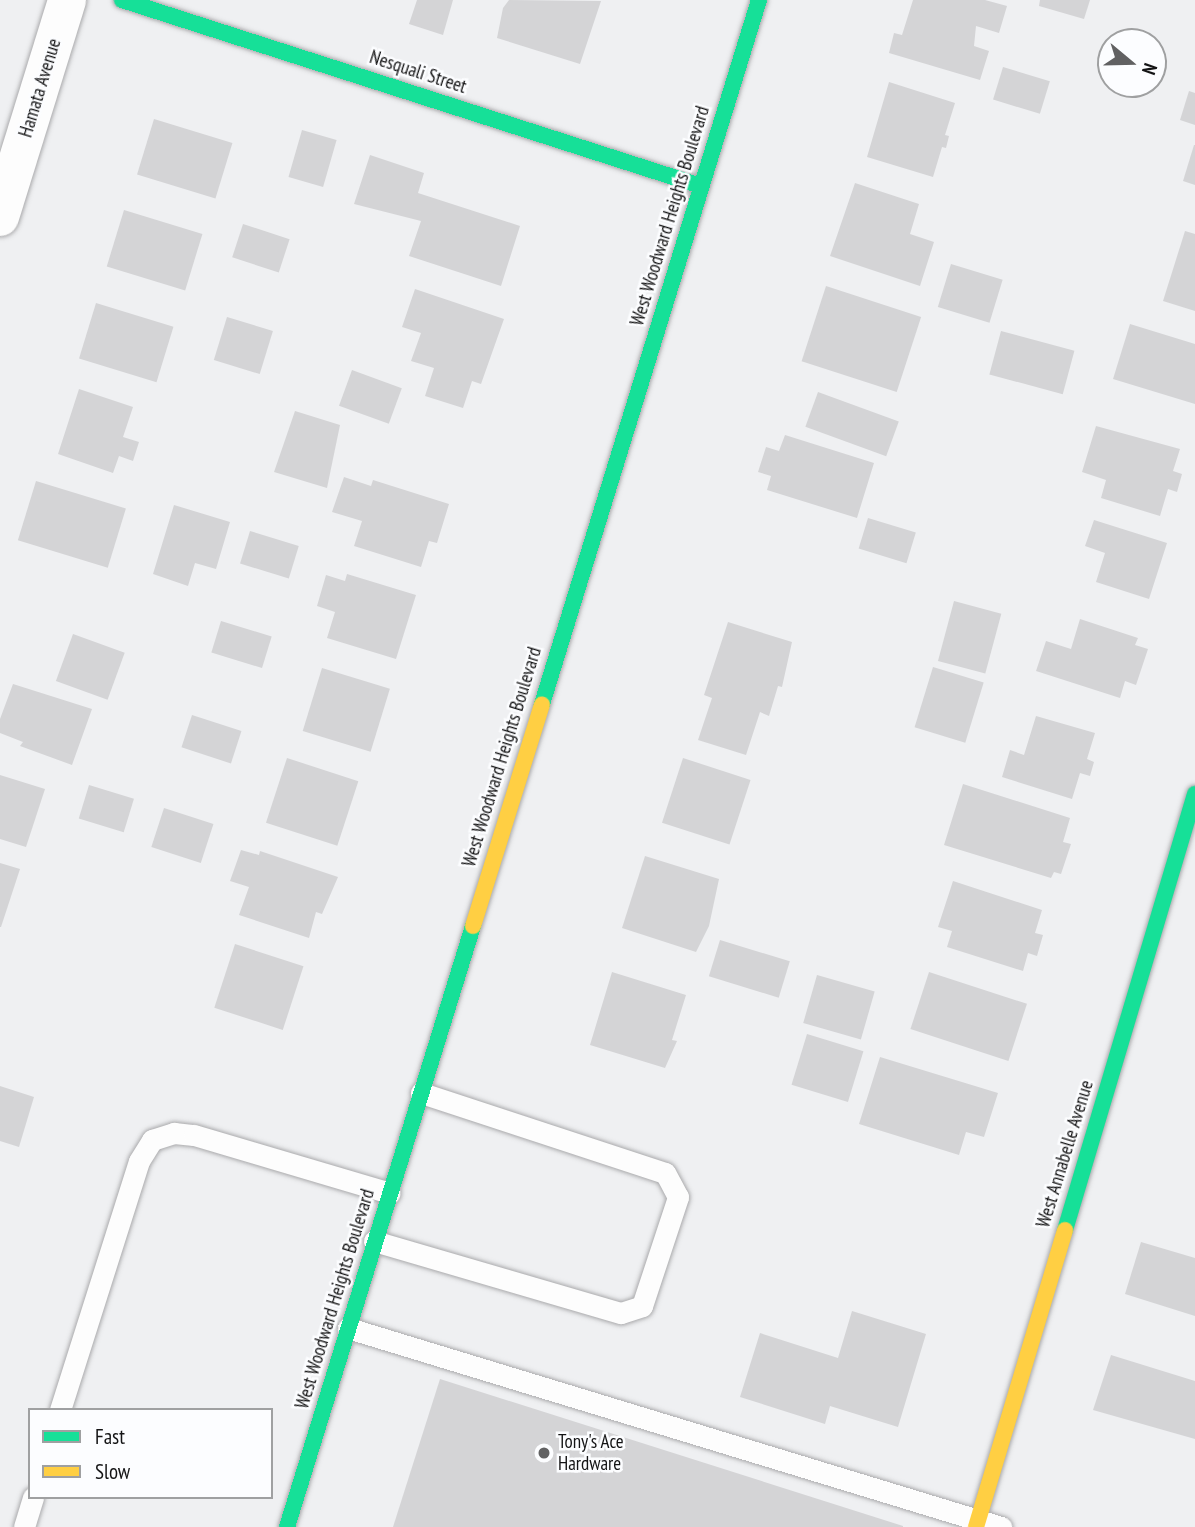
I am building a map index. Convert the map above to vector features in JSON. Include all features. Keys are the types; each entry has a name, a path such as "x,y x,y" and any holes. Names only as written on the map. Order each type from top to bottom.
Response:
{"street":[{"name":"Hamata Avenue","path":"0,217 67,0"},
{"name":"Nesquali Street","path":"122,0 701,186"},
{"name":"West Woodward Heights Boulevard","path":"287,1527 759,0"},
{"name":"West Annabelle Avenue","path":"977,1524 1195,794"}],"lane":[{"path":"374,1241 621,1313 642,1306 678,1197 665,1173 421,1093"},
{"path":"61,1408 139,1161 152,1140 174,1133 194,1135 390,1193"},
{"path":"348,1328 977,1524 1001,1527"},
{"path":"24,1527 32,1499"}],"building":[{"path":"417,0 453,0 443,35 409,24"},
{"path":"509,0 601,1 580,64 497,38 503,8"},
{"path":"913,0 985,0 1007,6 999,33 976,26 974,46 989,51 980,80 889,53 894,33 902,35"},
{"path":"1040,0 1090,0 1084,19 1039,6"},
{"path":"1003,67 1050,81 1040,114 993,100"},
{"path":"889,82 955,103 945,135 949,136 946,148 942,147 933,177 867,157"},
{"path":"1189,91 1195,93 1195,125 1180,120"},
{"path":"154,119 232,143 215,198 137,174"},
{"path":"302,130 337,140 323,187 288,177"},
{"path":"1195,145 1195,185 1183,181"},
{"path":"370,155 424,173 418,193 520,226 501,286 409,256 421,221 354,204"},
{"path":"855,183 919,204 910,234 934,242 920,286 830,256"},
{"path":"124,210 202,234 185,290 107,266"},
{"path":"243,224 290,239 279,272 232,257"},
{"path":"1185,231 1195,234 1195,311 1163,301"},
{"path":"951,264 1003,280 989,323 938,307"},
{"path":"826,286 921,317 897,392 802,361"},
{"path":"415,289 504,319 481,384 472,381 463,408 425,396 434,368 411,361 421,333 402,327"},
{"path":"96,303 173,327 157,382 79,358"},
{"path":"227,317 273,331 260,374 214,360"},
{"path":"1130,324 1195,344 1195,404 1113,379"},
{"path":"1001,331 1074,351 1063,394 989,374"},
{"path":"352,370 402,388 389,424 339,406"},
{"path":"79,389 133,407 123,437 139,442 133,461 119,456 113,473 58,454"},
{"path":"818,392 899,421 886,456 805,427"},
{"path":"295,411 340,425 327,488 274,472"},
{"path":"1096,426 1180,449 1173,471 1182,474 1177,492 1168,489 1160,516 1101,498 1106,480 1082,472"},
{"path":"785,435 874,463 857,518 767,490 771,476 758,472 766,447 779,451"},
{"path":"344,477 371,486 373,480 449,504 437,543 429,541 421,567 354,546 362,521 332,512"},
{"path":"36,481 126,508 108,568 18,540"},
{"path":"174,505 230,522 216,569 195,563 188,586 153,574"},
{"path":"868,518 916,533 906,563 859,549"},
{"path":"1094,520 1167,543 1149,599 1096,582 1105,553 1085,546"},
{"path":"250,531 299,546 289,578 240,564"},
{"path":"347,574 416,595 396,659 327,638 335,612 317,606 326,575 345,581"},
{"path":"954,601 1001,614 985,674 938,661"},
{"path":"1080,619 1138,638 1135,645 1148,649 1136,685 1125,681 1120,698 1036,671 1046,641 1071,649"},
{"path":"221,621 272,636 262,668 211,653"},
{"path":"728,622 792,642 782,687 778,686 769,716 760,712 746,755 698,740 712,698 704,695"},
{"path":"73,634 125,653 108,700 56,681"},
{"path":"933,667 984,682 965,743 915,727"},
{"path":"322,668 390,689 371,752 303,731"},
{"path":"13,684 92,709 72,765 20,746 23,742 0,733 0,719"},
{"path":"192,715 241,731 231,763 181,747"},
{"path":"1036,716 1095,733 1087,759 1094,762 1090,776 1080,773 1072,799 1002,777 1010,750 1024,755"},
{"path":"287,758 358,781 337,846 266,823"},
{"path":"683,758 751,780 730,845 662,823"},
{"path":"0,775 45,789 26,847 0,839"},
{"path":"963,784 1070,818 1063,842 1071,844 1061,874 1054,872 1051,878 944,845"},
{"path":"89,785 134,799 124,832 79,818"},
{"path":"164,808 213,824 201,863 151,847"},
{"path":"241,850 259,855 260,851 338,877 322,914 316,912 309,938 239,915 249,887 230,881"},
{"path":"645,856 719,879 709,926 696,952 622,928"},
{"path":"0,863 20,869 1,927 0,927"},
{"path":"953,881 1042,910 1035,933 1043,935 1037,956 1028,953 1023,971 947,947 952,931 938,927"},
{"path":"720,940 790,961 779,998 709,976"},
{"path":"235,944 303,966 283,1030 214,1008"},
{"path":"612,972 686,995 672,1040 677,1041 665,1068 590,1045"},
{"path":"929,972 1027,1004 1008,1061 910,1029"},
{"path":"817,975 875,992 861,1040 803,1023"},
{"path":"807,1034 863,1051 848,1102 792,1085"},
{"path":"880,1057 998,1093 984,1137 966,1132 959,1155 859,1124"},
{"path":"0,1086 34,1097 19,1147 0,1141"},
{"path":"1141,1242 1195,1258 1195,1316 1125,1294"},
{"path":"852,1311 926,1334 898,1427 830,1406 825,1424 740,1397 760,1333 838,1358"},
{"path":"1111,1355 1195,1381 1195,1439 1093,1410"},
{"name":"Tony's Ace Hardware","path":"440,1379 903,1526 903,1527 393,1527"}],"traffic: fast":[{"path":"122,0 701,186"},
{"path":"542,704 759,0"},
{"path":"1065,1230 1195,794"},
{"path":"287,1527 473,926"}],"traffic: slow":[{"path":"473,926 542,704"},
{"path":"976,1527 1065,1230"}],"place":[{"name":"Tony's Ace Hardware","path":"544,1453"}]}
